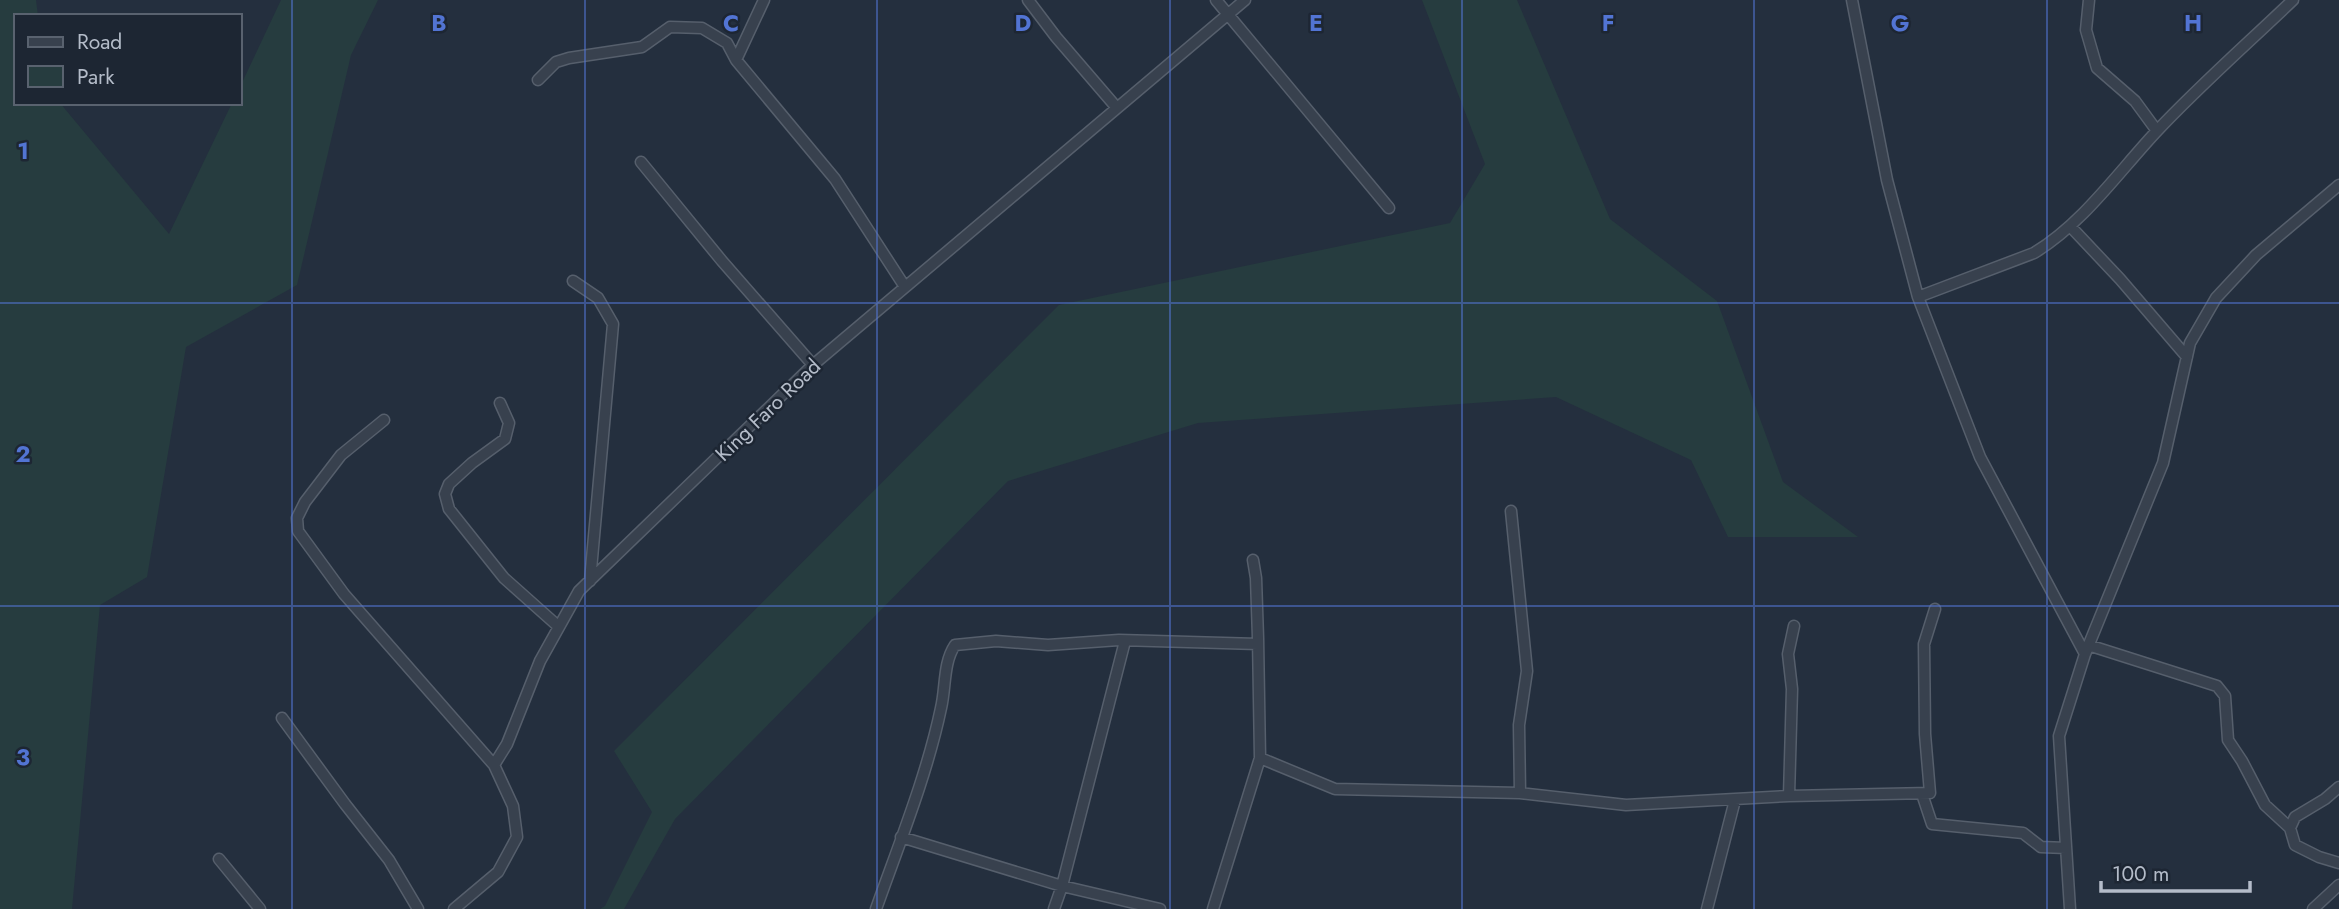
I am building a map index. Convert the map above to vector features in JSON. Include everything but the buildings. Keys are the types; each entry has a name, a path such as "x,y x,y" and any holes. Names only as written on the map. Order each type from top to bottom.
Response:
{"street":[{"path":"736,60 764,0"},
{"path":"1028,0 1117,108"},
{"path":"1216,0 1389,208"},
{"name":"King Faro Road","path":"495,765 507,744 540,661 579,591 813,365 1245,0"},
{"path":"1852,0 1887,180 1919,297 1980,457 2087,650 2217,686 2225,696 2228,740 2265,805 2290,828 2295,845 2339,863"},
{"path":"2089,0 2086,30 2097,68 2135,101 2157,131"},
{"path":"1919,297 2034,253 2052,242 2157,131 2293,0"},
{"path":"538,80 556,62 642,47 670,27 702,28 727,43 736,60 835,179 905,287"},
{"path":"641,162 722,261 813,365"},
{"path":"2070,909 2059,736 2087,650 2163,463 2190,343 2216,298 2256,255 2339,185"},
{"path":"2070,226 2187,356"},
{"path":"573,281 598,298 613,324 590,581"},
{"path":"500,403 509,423 505,439 449,484 445,494 449,509 503,578 559,627"},
{"path":"384,420 341,455 305,502 297,518 299,531 344,594 495,765 513,806 517,837 498,872 454,909"},
{"path":"1511,511 1527,671 1520,725 1520,793"},
{"path":"1213,909 1260,758 1256,578 1253,560"},
{"path":"1260,758 1335,789 1520,793 1626,805 1789,796 1930,793 1925,734 1924,644 1935,609"},
{"path":"1789,796 1792,690 1788,654 1794,626"},
{"path":"876,909 942,707 948,654 955,645 996,640 1048,645 1125,641 1258,644"},
{"path":"1054,909 1125,641"},
{"path":"282,718 389,860 418,909"},
{"path":"2290,828 2295,817 2339,787"},
{"path":"1922,794 1932,824 2023,832 2041,847 2066,848"},
{"path":"1707,909 1735,800"},
{"path":"901,838 1062,886 1160,909"},
{"path":"219,859 260,909"},
{"path":"2313,909 2339,886"}],"green space":[{"path":"0,0 36,0 38,14 14,14 14,105 62,105 169,234 231,105 242,105 242,83 281,0 378,0 351,55 297,285 186,347 147,577 100,605 72,909 0,909"},
{"path":"1422,0 1517,0 1610,219 1717,301 1783,482 1858,537 1728,537 1691,460 1556,397 1198,423 1008,481 675,819 624,909 600,909 605,906 652,812 614,751 1059,305 1450,223 1485,164"}]}
